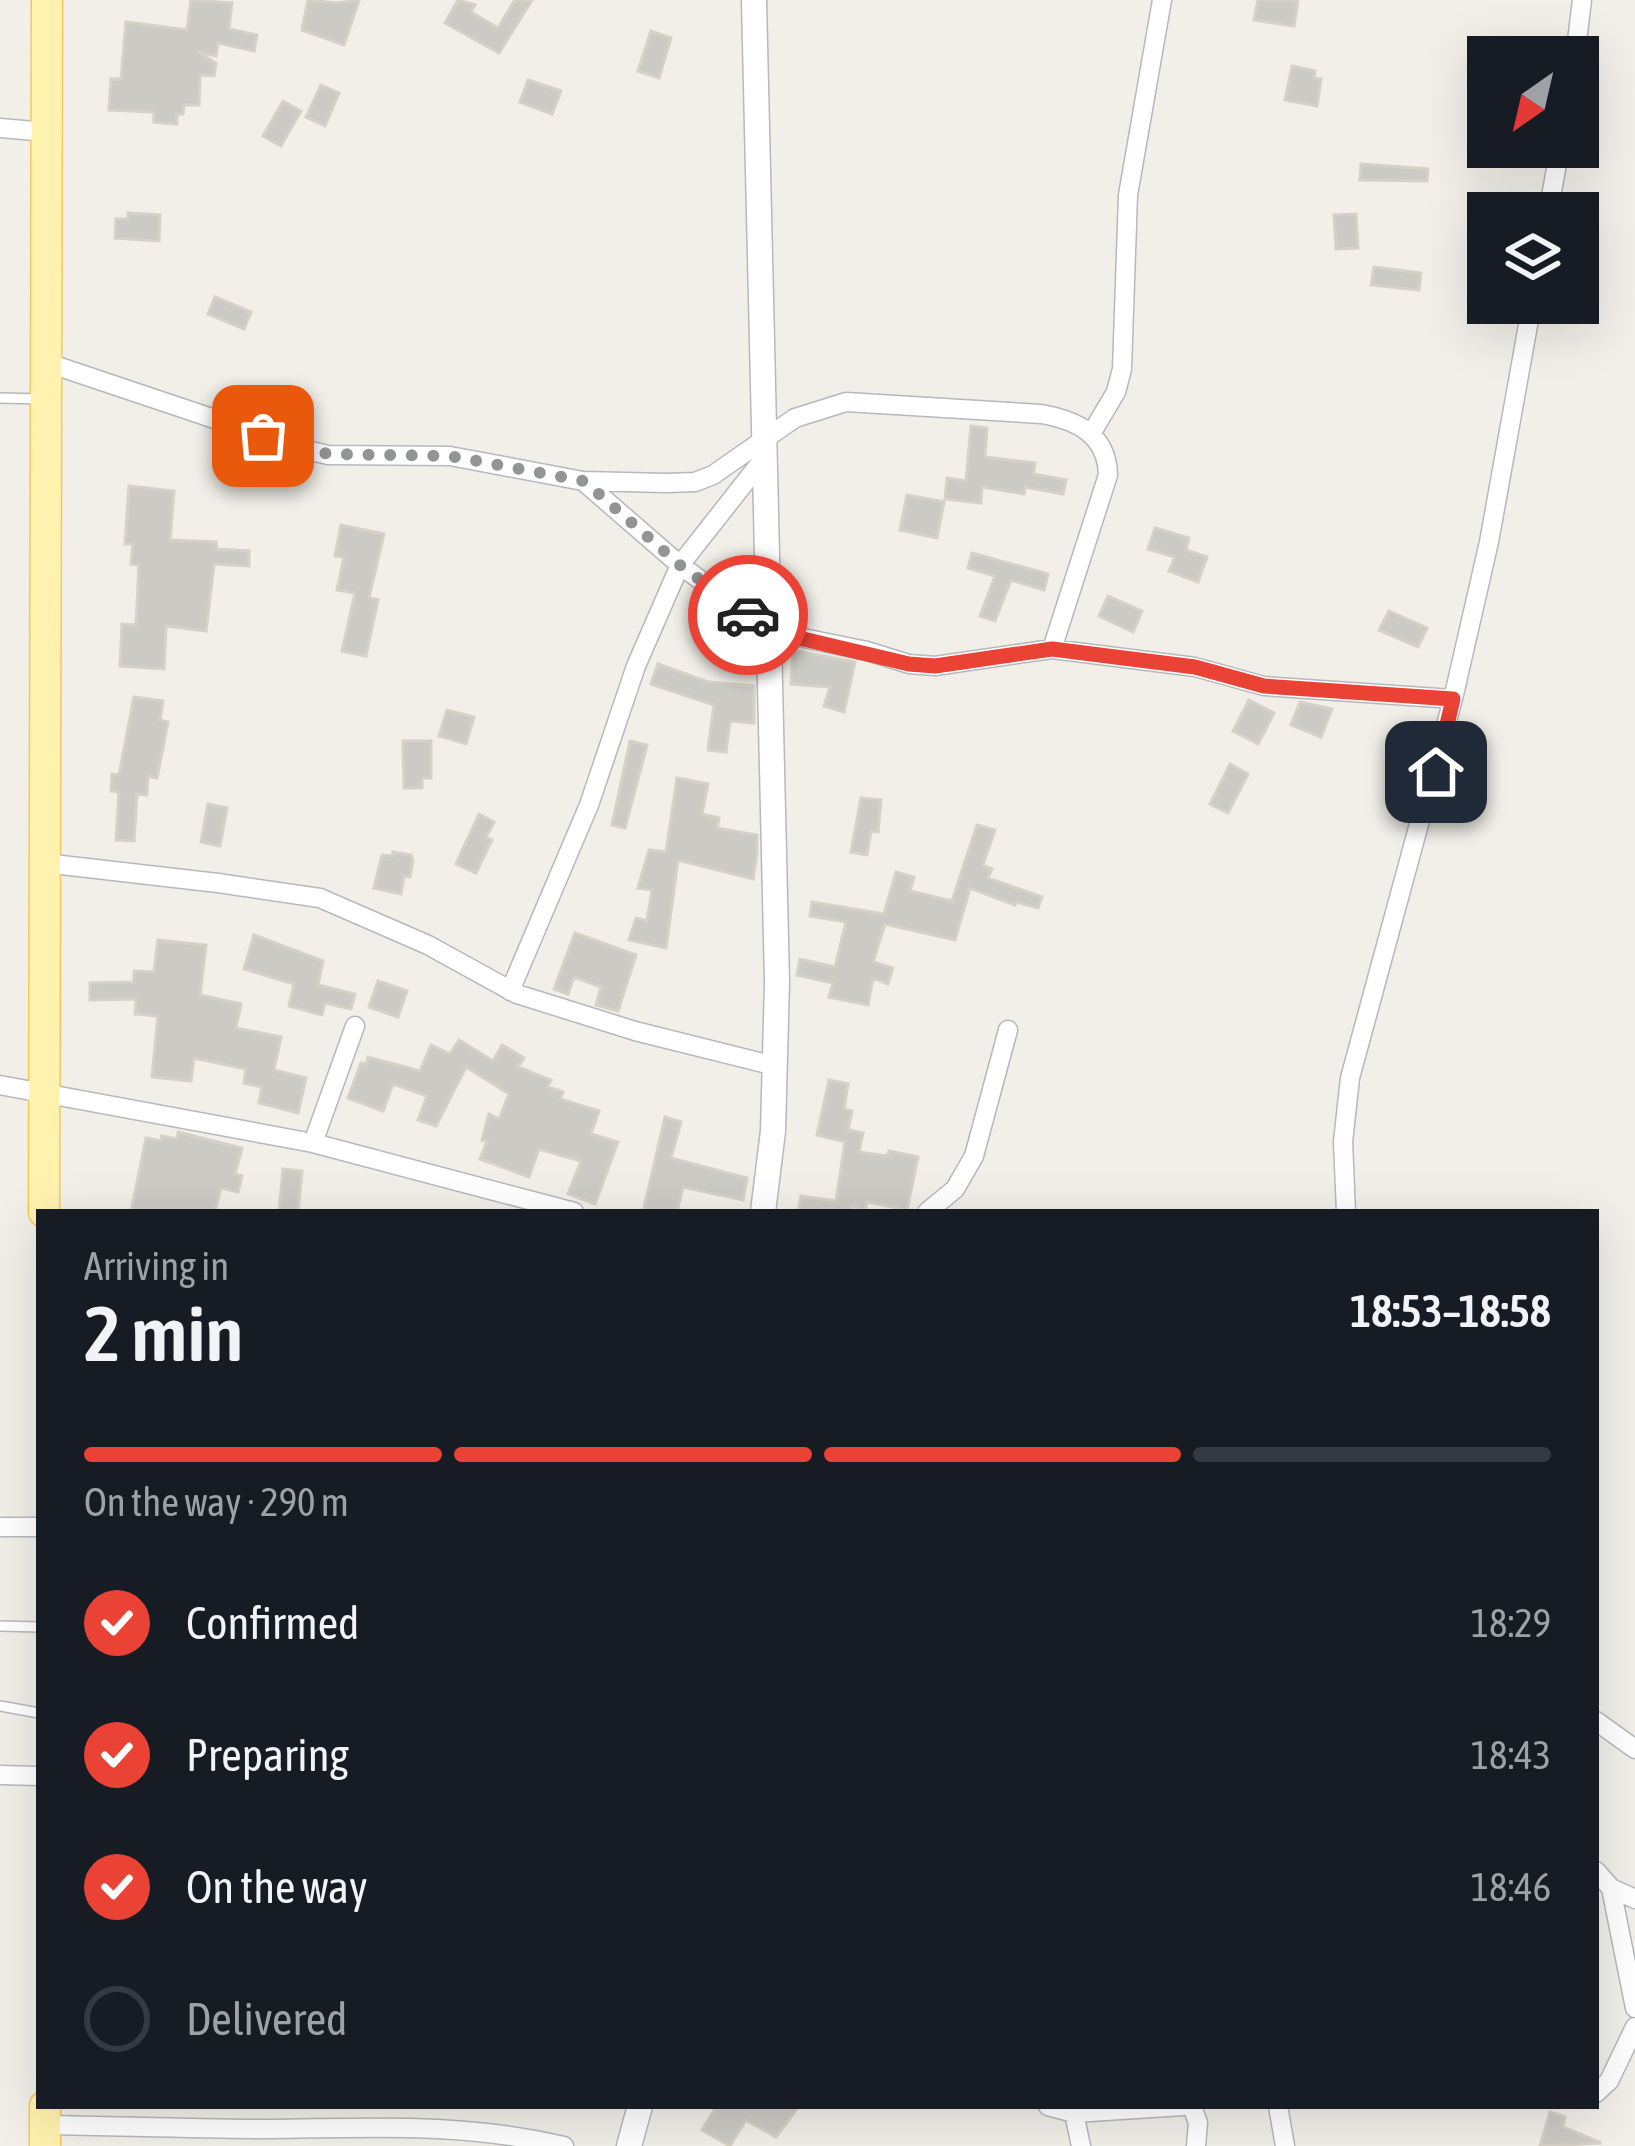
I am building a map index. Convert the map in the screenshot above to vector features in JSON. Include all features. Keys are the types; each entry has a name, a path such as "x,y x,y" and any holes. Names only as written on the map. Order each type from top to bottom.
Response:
{"main road":[{"path":"44,1209 47,0"}],"street":[{"path":"754,0 777,982 773,1131 764,1209"},
{"path":"1091,434 1116,392 1122,369 1128,195 1162,0"},
{"path":"1578,36 1582,0"},
{"path":"0,128 46,132"},
{"path":"1346,1209 1343,1142 1350,1078 1453,699 1489,542 1528,324"},
{"path":"45,362 328,454 450,456 584,481 695,482 764,449"},
{"path":"510,991 589,805 636,666 680,565 764,449 795,418 846,402 1041,414 1071,419 1091,434 1108,459 1108,475 1052,649"},
{"path":"584,481 680,565 769,631 909,664 935,666 1052,649 1195,667 1264,686 1453,699"},
{"path":"44,863 320,898 428,945 510,991 635,1031 775,1066"},
{"path":"313,1143 355,1026"},
{"path":"931,1209 956,1189 974,1156 1008,1030"},
{"path":"0,1085 313,1143 524,1205"},
{"path":"0,1527 36,1527"},
{"path":"1599,1722 1635,1749"},
{"path":"0,1775 36,1776"},
{"path":"1599,1874 1611,1888 1635,1899"},
{"path":"1611,1888 1635,2008"},
{"path":"1599,2090 1609,2081 1635,2027"},
{"path":"629,2146 639,2109"},
{"path":"1059,2109 1074,2113 1139,2109"},
{"path":"1189,2109 1198,2123 1196,2146"},
{"path":"1278,2109 1285,2146"},
{"path":"1074,2113 1082,2146"},
{"path":"45,2126 440,2126 491,2130 564,2146"}],"lane":[{"path":"0,398 45,399"},
{"path":"0,1626 36,1627"},
{"path":"0,1706 36,1712"}],"building":[{"path":"191,0 232,3 229,29 257,35 254,51 218,43 216,56 198,52 216,63 214,76 200,75 199,105 184,105 177,124 154,122 154,112 109,110 111,79 121,79 126,22 187,30"},
{"path":"308,0 359,0 344,45 302,30"},
{"path":"458,0 475,5 471,12 498,28 515,0 532,0 499,53 445,23"},
{"path":"1258,0 1298,0 1294,26 1254,20"},
{"path":"651,31 671,38 659,78 638,71"},
{"path":"1292,66 1315,71 1314,78 1321,79 1317,106 1285,100"},
{"path":"528,80 561,91 552,114 520,102"},
{"path":"321,85 339,93 325,126 306,117"},
{"path":"283,101 301,111 281,146 263,136"},
{"path":"1361,164 1428,169 1427,181 1360,180"},
{"path":"128,213 160,215 159,241 115,238 116,219 128,219"},
{"path":"1356,214 1358,248 1336,249 1334,215"},
{"path":"1374,267 1421,273 1419,290 1371,285"},
{"path":"215,297 251,312 244,329 208,314"},
{"path":"971,426 987,428 985,457 1035,463 1033,474 1066,480 1063,494 1025,487 1024,494 982,487 981,503 945,499 947,478 966,481"},
{"path":"129,486 174,491 170,540 216,542 217,549 249,551 249,566 214,564 206,631 166,626 164,669 120,666 122,624 136,625 139,565 131,564 133,544 125,544"},
{"path":"907,495 944,502 937,538 900,530"},
{"path":"341,525 384,534 369,598 378,600 366,656 342,651 355,593 337,590 344,557 335,556"},
{"path":"1155,528 1189,538 1186,550 1207,557 1198,582 1169,571 1175,557 1148,549"},
{"path":"972,553 1048,574 1044,590 1011,580 995,621 980,616 995,576 968,568"},
{"path":"1108,596 1142,611 1133,632 1099,616"},
{"path":"1389,611 1427,628 1418,647 1379,630"},
{"path":"793,650 855,662 844,712 824,706 830,687 791,684"},
{"path":"658,664 708,682 754,686 754,723 730,721 726,752 708,750 714,705 651,684"},
{"path":"134,697 163,701 160,720 168,722 157,778 148,776 147,795 137,794 134,841 116,840 119,792 111,791 112,774 119,775"},
{"path":"1249,700 1274,713 1258,744 1233,731"},
{"path":"1300,702 1332,709 1321,737 1291,725"},
{"path":"447,710 474,717 466,744 439,736"},
{"path":"403,741 431,741 431,778 422,778 422,788 404,788"},
{"path":"630,741 647,745 625,828 612,825"},
{"path":"1230,764 1248,774 1228,813 1210,804"},
{"path":"677,778 708,784 702,814 719,818 717,828 757,835 757,853 753,879 678,860 666,948 629,940 636,918 647,921 652,890 638,888 649,850 666,852"},
{"path":"861,798 881,800 878,832 871,831 867,855 851,852"},
{"path":"208,804 227,808 220,846 201,842"},
{"path":"479,814 494,822 486,837 492,840 476,873 456,864"},
{"path":"977,825 995,830 983,865 992,869 988,878 1042,897 1038,908 1015,905 970,888 955,940 885,924 873,962 893,968 888,984 873,978 868,1005 829,997 833,983 797,975 800,959 835,967 846,922 810,916 812,902 884,914 896,872 914,877 910,891 952,901"},
{"path":"382,855 411,855 413,861 401,894 374,888"},
{"path":"575,933 636,955 618,1011 596,1005 601,987 574,977 568,994 554,989"},
{"path":"254,935 323,961 318,985 355,994 351,1009 325,1003 322,1015 289,1006 294,984 244,969"},
{"path":"158,940 206,945 200,995 241,1004 236,1028 281,1037 274,1070 306,1078 298,1113 259,1103 262,1087 244,1083 246,1069 194,1058 191,1081 152,1077 158,1016 135,1014 136,999 90,1000 90,983 134,982 134,971 154,972"},
{"path":"378,981 407,991 398,1017 369,1007"},
{"path":"459,1040 493,1061 502,1045 524,1058 518,1067 551,1080 548,1087 563,1092 560,1099 599,1111 591,1134 618,1142 595,1204 568,1194 581,1161 539,1149 529,1177 480,1159 489,1114 499,1119 509,1094 466,1067 436,1126 418,1120 427,1096 393,1084 383,1111 348,1098 361,1063 366,1064 368,1057 420,1071 431,1045 450,1054"},
{"path":"829,1080 848,1084 844,1109 852,1111 848,1130 863,1133 859,1152 918,1157 907,1209 867,1202 865,1209 799,1209 801,1196 836,1201 845,1142 817,1135"},
{"path":"665,1117 681,1122 671,1158 747,1178 743,1200 683,1187 678,1209 644,1209"},
{"path":"178,1132 242,1148 235,1174 242,1176 238,1192 221,1188 216,1209 132,1209 146,1138 177,1139"},
{"path":"283,1169 302,1171 298,1209 279,1209"},
{"path":"715,2109 797,2109 776,2137 746,2120 730,2146 702,2130"},
{"path":"1550,2112 1565,2117 1563,2127 1601,2143 1540,2146"}],"way so far":[{"path":"263,436 328,454 450,456 584,481 680,565 748,615"}],"route":[{"path":"748,615 769,631 909,664 935,666 1052,649 1195,667 1264,686 1453,699 1436,772"}]}
